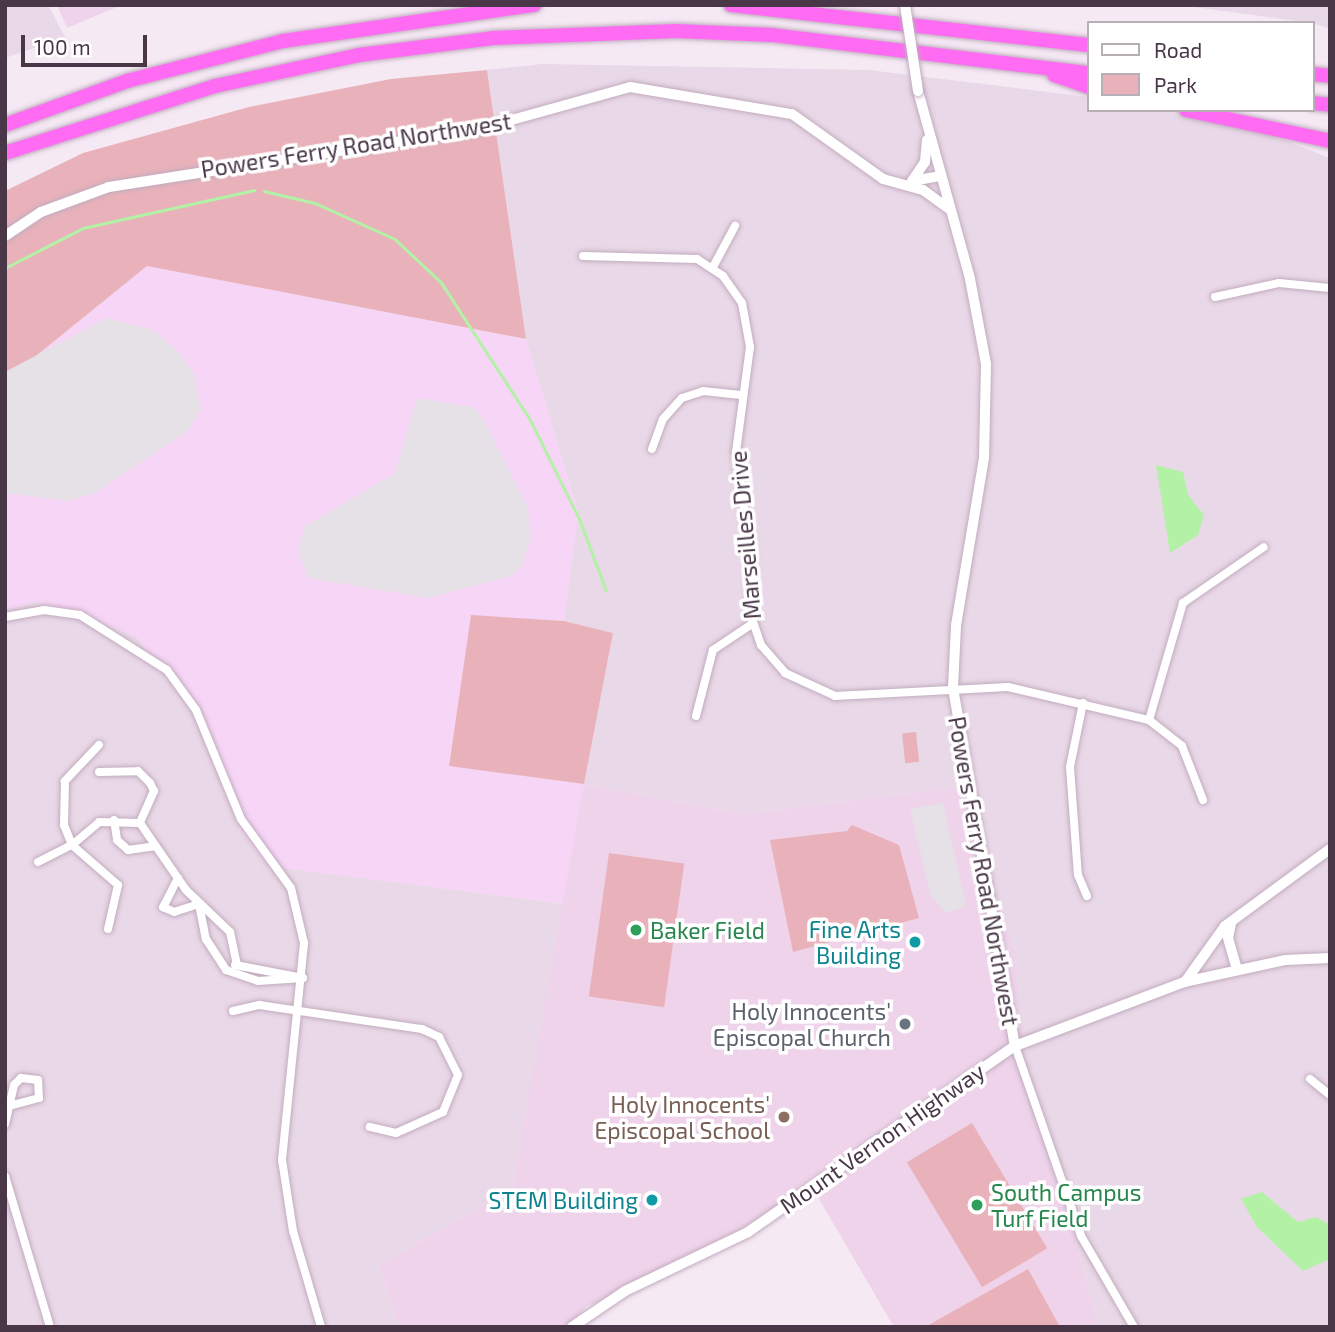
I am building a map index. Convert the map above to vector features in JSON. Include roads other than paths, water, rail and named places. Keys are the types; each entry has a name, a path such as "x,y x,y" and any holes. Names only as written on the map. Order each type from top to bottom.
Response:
{"highway":[{"path":"5,125 127,81 283,41 534,5"},
{"path":"731,5 1086,45"},
{"path":"5,153 215,86 359,55 493,38 676,31 772,35 1086,74"},
{"path":"1033,66 1086,86"},
{"path":"1195,112 1330,141"}],"street":[{"path":"905,5 926,126 925,162 912,181"},
{"name":"Powers Ferry Road Northwest","path":"5,236 41,212 109,187 480,128 630,87 792,114 894,183 923,190 949,209"},
{"name":"Powers Ferry Road Northwest","path":"926,126 978,311 989,412 956,626 953,688 1015,1046"},
{"path":"894,183 940,176"},
{"path":"583,256 674,255 713,267 735,226"},
{"name":"Marseilles Drive","path":"713,267 734,289 748,319 736,452 752,624 776,665 818,692 851,697 953,688 1007,687 1149,720"},
{"path":"1215,297 1279,283 1330,288"},
{"path":"652,449 663,419 682,398 703,391 741,396"},
{"path":"1203,800 1182,746 1149,720 1183,603 1264,547"},
{"path":"5,617 44,610 80,615 149,655 184,689 241,819 297,901 303,978 282,1160 293,1231 321,1327"},
{"path":"696,716 713,650 752,624"},
{"path":"1083,703 1070,767 1078,876 1087,896"},
{"path":"99,745 65,781 63,816 72,845 118,885 108,929"},
{"path":"99,772 138,771 150,783 153,791 140,823"},
{"path":"114,820 117,840 128,850 155,846"},
{"path":"38,862 72,845 99,822 114,820 140,823"},
{"path":"140,823 199,904 230,932 237,964"},
{"path":"1184,982 1231,923 1330,849"},
{"path":"178,878 163,907 174,912 199,904"},
{"path":"199,904 206,939 226,970 258,981 303,978"},
{"path":"1231,923 1228,938 1237,969"},
{"name":"Mount Vernon Highway","path":"572,1327 625,1291 748,1232 1015,1046 1184,982 1237,969 1330,958"},
{"path":"226,970 237,964 303,978"},
{"path":"233,1011 259,1005 422,1029 450,1050 458,1083 443,1112 396,1133 370,1127"},
{"path":"1015,1046 1081,1236 1134,1327"},
{"path":"1310,1079 1330,1095"},
{"path":"5,1124 13,1105"},
{"path":"5,1176 50,1327"}],"waterway":[{"path":"5,268 83,228 254,190"},
{"path":"264,191 315,203 395,239 441,282 530,419 580,520 606,590"}],"place":[{"name":"Baker Field","path":"636,930"},
{"name":"Fine Arts Building","path":"915,942"},
{"name":"Holy Innocents' Episcopal Church","path":"905,1024"},
{"name":"Holy Innocents' Episcopal School","path":"784,1117"},
{"name":"STEM Building","path":"652,1200"},
{"name":"South Campus Turf Field","path":"977,1205"}]}
